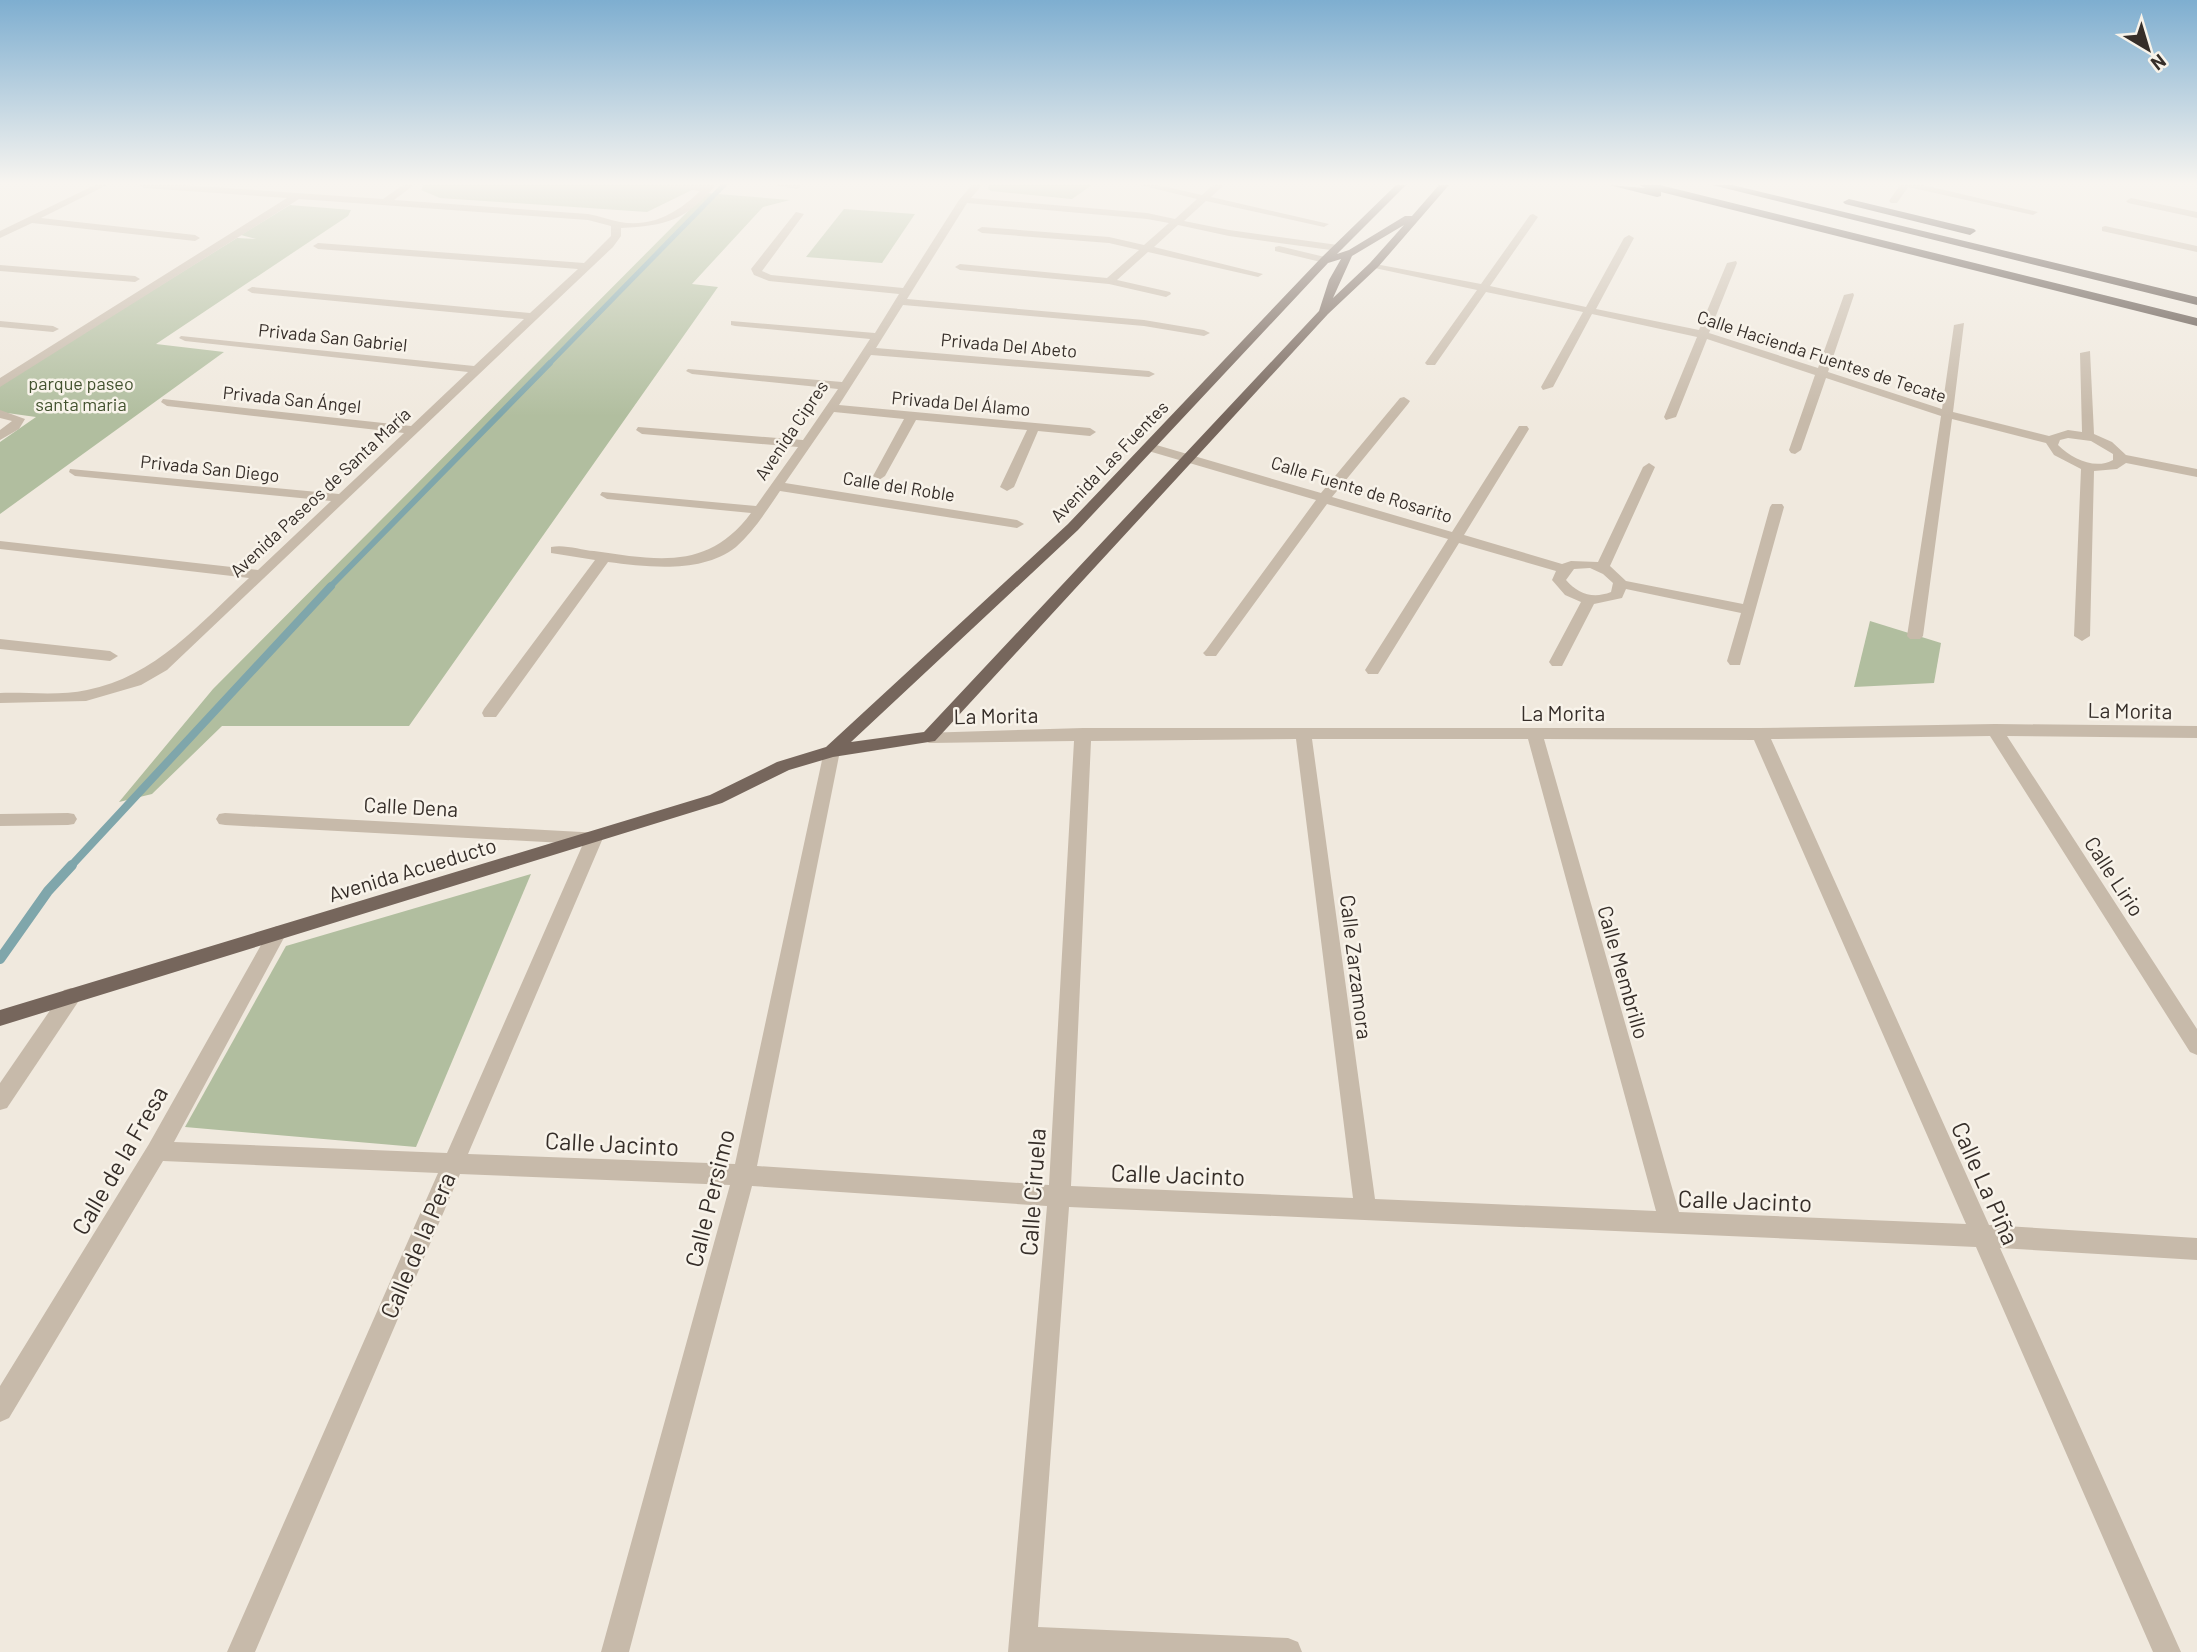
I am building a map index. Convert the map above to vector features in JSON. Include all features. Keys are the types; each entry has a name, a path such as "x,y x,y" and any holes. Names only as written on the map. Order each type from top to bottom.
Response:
{"highway":[{"path":"1953,262 2197,322"},
{"path":"2035,262 2197,301"}],"main road":[{"name":"Avenida Las Fuentes","path":"832,751 1073,527 1323,262"},
{"path":"1324,312 1328,295 1345,262"},
{"path":"929,737 1324,312 1377,262"},
{"name":"Avenida Acueducto","path":"0,1018 716,799 783,766 832,751 929,737"}],"street":[{"path":"0,383 192,262"},
{"path":"533,262 585,266"},
{"name":"Avenida Paseos de Santa María","path":"0,698 86,696 135,681 162,666 589,262"},
{"path":"761,262 756,269 758,273 781,279 1204,332"},
{"name":"Avenida Cipres","path":"556,550 604,557 682,561 701,558 730,544 759,510 806,444 924,262"},
{"path":"1110,281 1131,262"},
{"path":"1209,262 1258,274"},
{"path":"1431,363 1502,262"},
{"path":"1548,387 1616,262"},
{"path":"1670,417 1732,263"},
{"name":"Calle Hacienda Fuentes de Tecate","path":"1374,265 1705,335 1946,414 2052,442"},
{"path":"960,267 1110,281 1166,294"},
{"path":"0,268 135,279"},
{"path":"252,290 533,317"},
{"path":"1795,450 1849,295"},
{"path":"734,323 876,336"},
{"path":"0,324 54,330"},
{"path":"1915,636 1959,325"},
{"name":"Privada San Gabriel","path":"185,338 477,370"},
{"name":"Privada Del Abeto","path":"867,351 1149,374"},
{"path":"2086,353 2088,437"},
{"path":"692,371 844,386"},
{"path":"1211,653 1325,497 1404,401"},
{"name":"Privada San Ángel","path":"167,402 414,430"},
{"name":"Privada Del Álamo","path":"830,408 1090,432"},
{"path":"0,414 19,419 15,426 0,436"},
{"path":"879,477 912,416"},
{"path":"1007,488 1034,427"},
{"path":"1373,670 1523,429"},
{"path":"642,430 806,444"},
{"path":"2121,458 2116,465 2088,466 2057,452 2052,442 2060,435 2088,437 2107,443 2121,458 2197,473"},
{"name":"Calle Fuente de Rosarito","path":"1149,447 1564,569"},
{"path":"2082,636 2088,466"},
{"path":"1602,567 1649,467"},
{"name":"Privada San Diego","path":"75,472 342,498"},
{"name":"Calle del Roble","path":"776,486 1017,524"},
{"path":"607,495 759,510"},
{"path":"1735,661 1777,507"},
{"path":"0,545 261,575"},
{"path":"490,713 604,557"},
{"path":"1621,584 1621,590 1610,599 1590,600 1570,592 1559,580 1564,569 1581,564 1602,567 1611,572 1621,584 1749,610"},
{"path":"1557,662 1590,600"},
{"path":"0,644 110,656"},
{"name":"La Morita","path":"929,737 1303,733 1760,734 1994,730 2197,732"},
{"name":"Calle Lirio","path":"1994,730 2197,1046"},
{"name":"Calle Zarzamora","path":"1303,733 1365,1207"},
{"name":"Calle Membrillo","path":"1534,733 1671,1223"},
{"name":"Calle Ciruela","path":"1023,1646 1059,1196 1083,734"},
{"name":"Calle La Piña","path":"1760,734 2167,1652"},
{"name":"Calle Persimo","path":"615,1652 744,1175 832,751"},
{"path":"0,820 68,819"},
{"name":"Calle Dena","path":"225,819 594,838"},
{"name":"Calle de la Pera","path":"241,1652 594,838"},
{"name":"Calle de la Fresa","path":"0,1409 157,1151 276,934"},
{"path":"0,1101 71,996"},
{"name":"Calle Jacinto","path":"157,1151 453,1161 744,1175 1059,1196 1365,1207 2197,1249"},
{"path":"1023,1646 1288,1652"}],"green space":[{"name":"parque paseo santa maria","path":"198,262 279,262 156,344 224,352 0,514 0,442 36,417 0,412 0,385"},
{"path":"637,262 712,262 692,284 718,287 409,726 222,726 152,794 119,802 213,689"},
{"path":"1870,621 1941,643 1934,683 1854,687"},
{"path":"531,874 416,1147 185,1127 286,946"}],"waterway":[{"path":"548,365 649,262"},
{"path":"329,588 550,363"},
{"path":"70,867 331,586"},
{"path":"0,959 48,891 72,865"}]}
